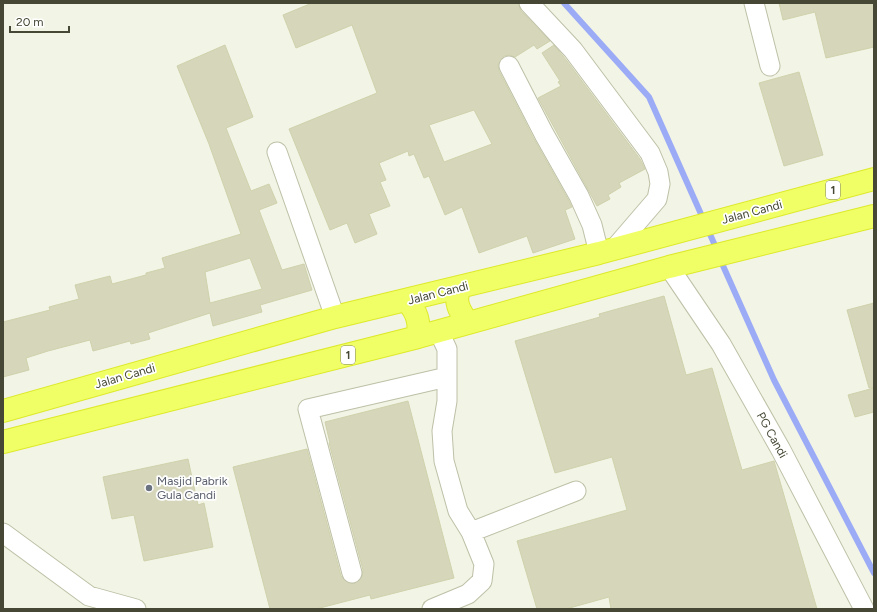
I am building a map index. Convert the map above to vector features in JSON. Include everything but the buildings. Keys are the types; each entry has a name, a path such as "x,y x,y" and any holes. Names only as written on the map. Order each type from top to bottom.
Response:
{"highway":[{"name":"Jalan Candi","path":"3,411 335,316 407,301 607,251 874,179"},
{"name":"1","path":"3,442 439,332 669,268 874,216"},
{"path":"460,288 456,295 456,301 460,312 468,323"},
{"path":"407,301 414,309 418,317 418,337"}],"street":[{"path":"509,66 607,251 657,199 660,184 658,172 650,154 573,50 529,3"},
{"path":"754,3 770,66"},
{"path":"277,152 335,316"},
{"name":"PG Candi","path":"669,268 721,344 781,450 864,609"},
{"path":"432,609 468,594 482,581 484,564 471,532 458,511 444,461 442,431 447,401 446,349 439,332"},
{"path":"352,573 308,409 447,377"},
{"path":"471,532 576,491"},
{"path":"3,533 89,596 136,609"}],"waterway":[{"path":"564,3 649,97 717,250"},
{"path":"720,259 774,380 874,573"}],"place":[{"name":"Masjid Pabrik Gula Candi","path":"149,488"}]}
